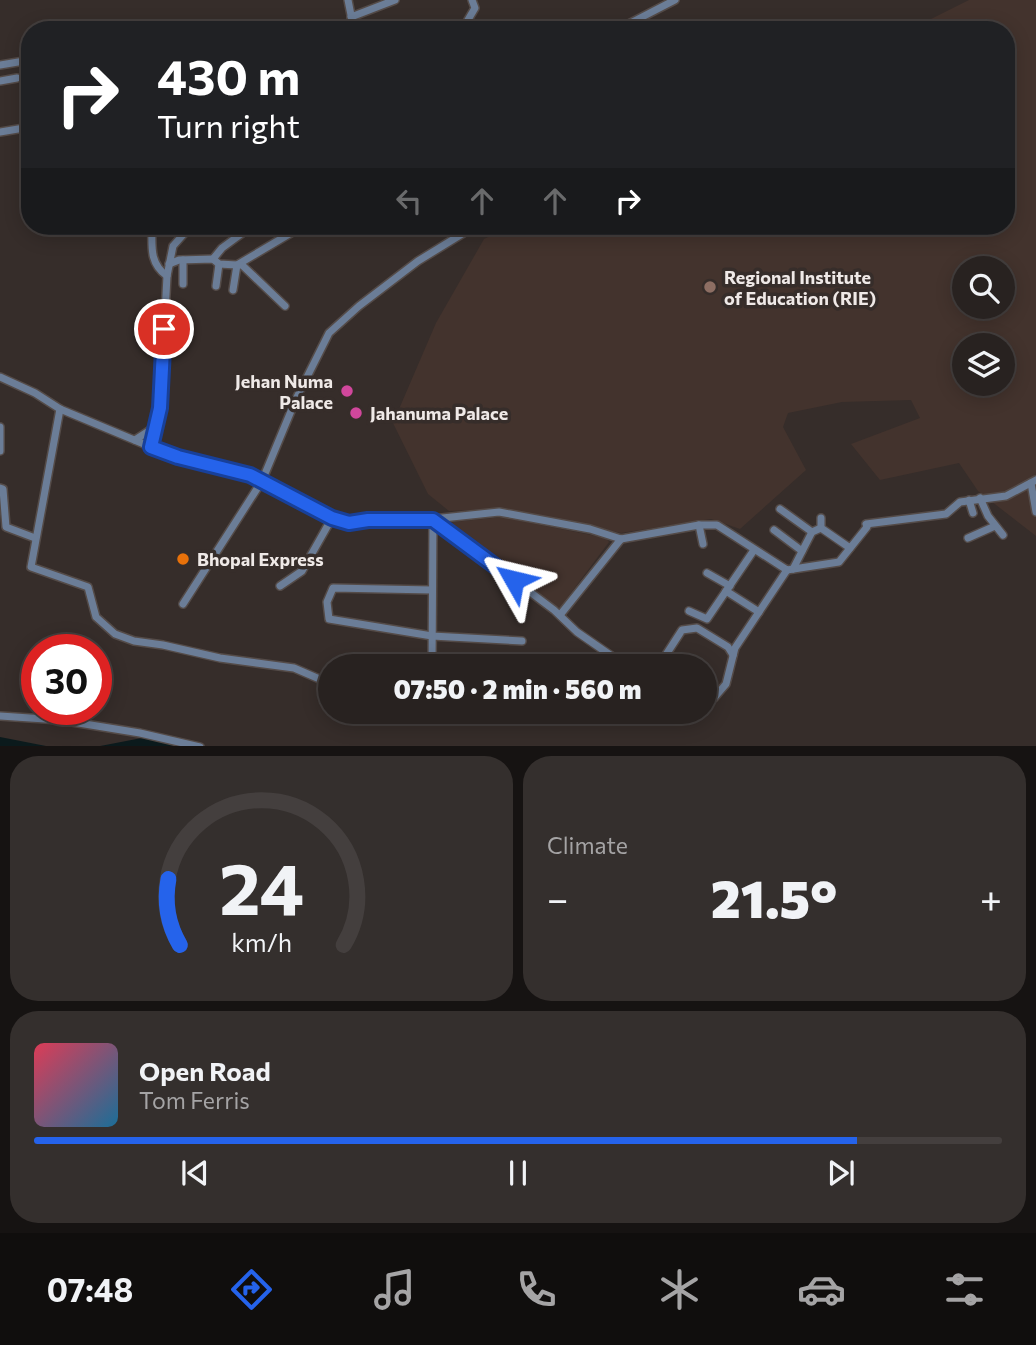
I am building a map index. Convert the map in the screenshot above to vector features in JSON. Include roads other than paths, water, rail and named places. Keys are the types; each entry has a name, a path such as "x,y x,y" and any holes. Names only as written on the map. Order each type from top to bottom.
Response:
{"street":[{"path":"348,0 352,21"},
{"path":"351,17 395,0"},
{"path":"467,21 475,8 472,0"},
{"path":"634,21 675,0"},
{"path":"0,65 21,62"},
{"path":"0,81 17,78"},
{"path":"0,132 21,128"},
{"path":"152,235 151,250 157,269 167,276"},
{"path":"151,447 160,408 167,276 173,246 183,235"},
{"path":"216,286 216,262 222,248 240,235"},
{"path":"237,265 288,235"},
{"path":"183,604 262,481 296,400 329,332 418,261 460,235"},
{"path":"169,264 183,260 216,262 247,268 285,306"},
{"path":"183,260 183,284"},
{"path":"233,290 237,265"},
{"path":"1,375 60,409 178,457 250,475 332,518 349,523 368,520 433,520 499,512 590,529 621,539 699,525 717,525 790,570 839,562 867,527 866,524 946,514 961,502 1006,496 1033,482 1036,512"},
{"path":"60,409 30,567 88,587 96,618 115,634 134,641 220,658 294,668 318,678"},
{"path":"0,427 0,451"},
{"path":"135,440 155,427"},
{"path":"0,488 3,489 6,527 35,537"},
{"path":"980,498 1003,536"},
{"path":"969,500 973,513"},
{"path":"780,509 812,532"},
{"path":"280,586 302,571 332,518"},
{"path":"821,518 821,528"},
{"path":"432,654 433,520"},
{"path":"433,520 609,654"},
{"path":"699,525 703,544"},
{"path":"968,538 995,526"},
{"path":"821,528 850,548"},
{"path":"717,694 726,684 735,648 790,570 812,532 821,528"},
{"path":"774,530 802,551"},
{"path":"561,615 621,539"},
{"path":"690,611 707,620 754,550"},
{"path":"707,573 760,612"},
{"path":"432,590 333,588 327,602 329,620 432,636 522,641"},
{"path":"666,654 682,630 697,628 728,647 733,656"},
{"path":"0,716 60,720 140,733 196,746"}],"place":[{"name":"Regional Institute of Education (RIE)","path":"710,287"},
{"name":"Jehan Numa Palace","path":"347,391"},
{"name":"Jahanuma Palace","path":"356,413"},
{"name":"Bhopal Express","path":"183,559"}]}
